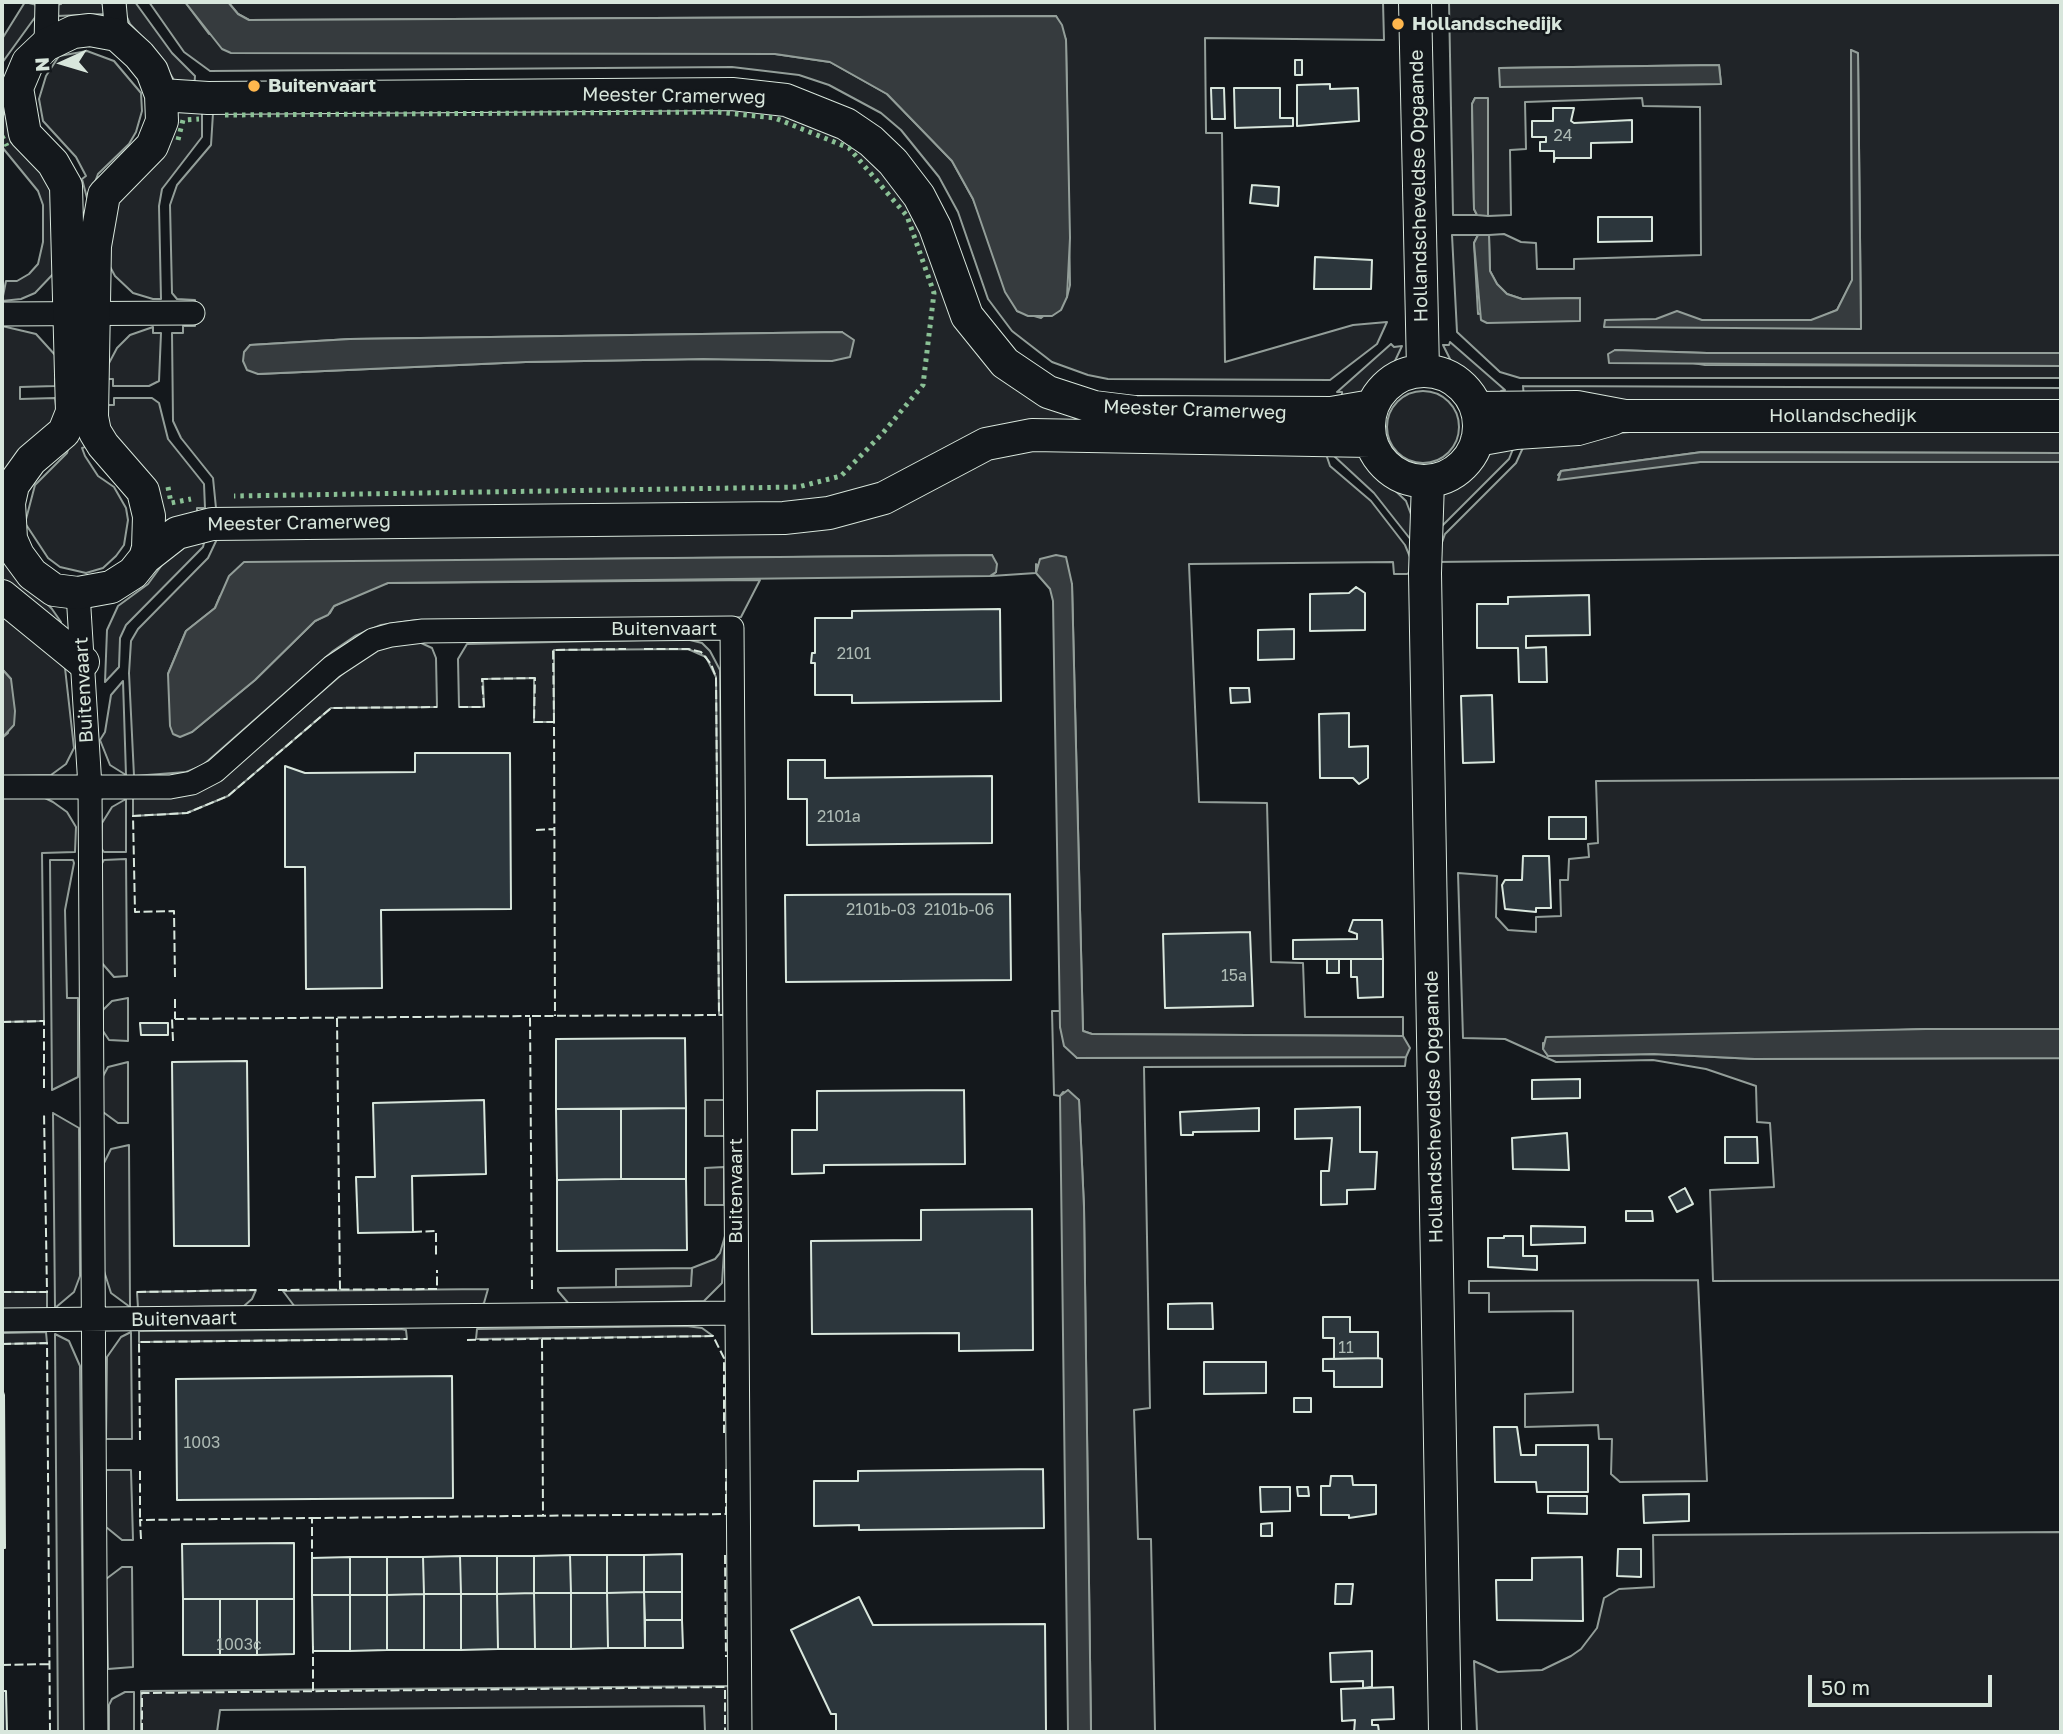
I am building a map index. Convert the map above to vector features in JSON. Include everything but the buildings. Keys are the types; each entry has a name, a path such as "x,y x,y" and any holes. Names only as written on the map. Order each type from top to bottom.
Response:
{"main road":[{"name":"Hollandscheveldse Opgaande","path":"1415,2 1423,370"},
{"path":"78,593 54,590 32,574 18,555 5,520 13,485 31,460 55,441 69,423 81,314 104,195 152,146 162,121 162,95 152,71 117,35 102,31 73,32 46,45 28,62 10,92 26,134 52,163 66,186 81,314 92,417 95,432 143,491 149,516 145,558"},
{"name":"Meester Cramerweg","path":"162,95 208,98 732,93 786,100 846,124 871,141 892,162 919,196 934,227 967,316 1005,363 1048,392 1094,407 1135,412 1331,413 1371,406"},
{"path":"1423,370 1445,374 1467,391 1476,408 1478,440 1467,460 1457,471 1428,481 1398,475 1386,467 1370,441 1368,425 1371,406 1382,388 1405,373 1423,370"},
{"name":"Hollandschedijk","path":"1476,408 1577,407 1625,416 2061,416"},
{"name":"Hollandschedijk","path":"1478,440 1516,433 1578,429 1625,416"},
{"name":"Meester Cramerweg","path":"78,593 110,587 132,573 145,558 177,533 212,524 807,516 884,498 969,451 1002,439 1032,435 1370,441"},
{"name":"Hollandscheveldse Opgaande","path":"1428,481 1425,573 1445,1732"},
{"path":"2,596 83,662"}],"street":[{"path":"46,45 47,2"},
{"path":"114,2 117,35"},
{"path":"2,314 193,313"},
{"name":"Buitenvaart","path":"78,593 90,787 96,1732"},
{"name":"Buitenvaart","path":"2,787 170,787 192,783 215,771 332,667 373,640 391,635 423,631 732,628 740,1732"},
{"name":"Buitenvaart","path":"2,1321 737,1314"}],"shaded area":[{"path":"25,2 37,5 36,16 2,63 2,39"},
{"path":"61,2 97,2 104,4 104,14 57,16 54,5"},
{"path":"135,2 172,53 195,76 194,90 174,80 157,53 130,24 121,4"},
{"path":"149,2 185,2 209,34 775,54 830,62 887,94 952,161 973,199 1017,311 1041,318 1067,297 1070,285 1066,40 1056,16 249,20 238,14 228,2 1383,2 1384,40 1205,38 1206,133 1222,133 1225,362 1353,325 1387,322 1377,344 1330,380 1108,379 1088,375 1052,362 1012,331 988,299 958,212 939,177 901,130 881,113 829,85 799,75 732,67 210,71 184,52"},
{"path":"185,2 228,2 238,14 249,20 1056,16 1066,40 1070,238 1067,297 1061,310 1052,316 1028,316 1017,311 1005,292 973,199 952,161 887,94 830,62 775,54 231,53 222,49"},
{"path":"1449,2 2061,2 2061,353 1707,353 1615,350 1705,365 2061,366 2061,378 1520,378 1500,372 1457,332 1452,235 1478,235 1474,243 1478,314 1580,298 1522,299 1507,294 1490,271 1489,235 1504,234 1521,242 1536,243 1537,269 1574,269 1574,259 1701,255 1700,107 1643,106 1642,98 1525,102 1526,149 1510,150 1511,215 1488,216 1488,99 1475,98 1472,104 1474,209 1477,215 1453,215","holes":["1851,50 1858,54 1861,328 1814,320 1837,310 1852,281","1719,65 1721,84 1500,86 1500,68"]},
{"path":"1851,50 1858,53 1861,329 1604,327 1605,320 1656,319 1677,311 1702,320 1811,320 1837,310 1852,280"},
{"path":"87,51 114,61 141,93 142,111 136,132 129,144 98,174 92,190 93,199 87,198 82,179 86,176 76,157 43,121 39,99 46,76 59,56"},
{"path":"1719,65 1721,84 1500,87 1499,68"},
{"path":"1475,98 1488,98 1488,216 1477,215 1474,209 1472,104"},
{"path":"759,104 842,132 911,201 949,298 1091,416 1089,426 828,504 224,514 223,508 216,508 213,478 181,438 173,421 172,333 183,333 183,326 195,326 195,300 177,299 172,293 170,205 177,185 211,145 213,113","holes":["842,332 832,361 703,359 526,362 258,374 250,345 350,339"]},
{"path":"173,106 194,106 195,113 202,113 202,137 162,189 159,206 161,299 153,299 133,293 115,276 107,261 104,216"},
{"path":"10,112 51,176 55,272 35,293 21,299 2,301 6,281 17,281 29,274 38,264 43,242 43,205 38,191 2,147 2,115"},
{"path":"1478,235 1489,235 1490,271 1507,294 1522,299 1580,298 1580,321 1487,323 1481,320 1474,243"},
{"path":"2,326 36,334 56,356 62,379 55,379 55,386 20,387 20,399 55,398 56,406 62,405 60,419 2,485"},
{"path":"153,327 153,333 161,333 159,381 149,386 113,386 113,379 106,379 108,365 117,348 130,335"},
{"path":"842,332 854,340 850,357 832,361 703,359 526,362 258,374 247,370 243,361 244,352 250,345 350,339"},
{"path":"1450,342 1505,390 1501,391 1502,399 1480,391 1453,365 1443,345 1449,345"},
{"path":"1391,344 1394,347 1402,346 1394,363 1362,394 1342,402 1342,392 1337,392"},
{"path":"1615,350 1707,353 2061,353 2061,366 1609,363 1608,354"},
{"path":"1523,386 2061,388 2061,401 1631,401 1524,398"},
{"path":"1430,391 1449,401 1457,413 1457,441 1449,453 1437,461 1416,463 1397,453 1389,441 1387,420 1397,401 1409,393"},
{"path":"114,398 152,398 159,403 168,439 204,484 205,508 197,508 197,515 160,533 108,433 106,405 114,405"},
{"path":"76,423 85,447 82,448 85,456 98,476 114,487 126,508 128,520 124,545 116,556 103,568 86,573 60,567 48,558 25,523 35,485 67,453"},
{"path":"2061,428 2061,453 1702,452 1561,471 1558,475 1700,462 2061,462 2061,555 1435,562 1445,534 1516,463 1526,441 1664,429"},
{"path":"1004,449 1326,454 1330,466 1371,501 1405,545 1415,569 1407,574 1394,574 1393,562 1189,564 1199,802 1267,803 1271,962 1303,963 1305,1017 1403,1017 1403,1036 1092,1034 1083,1031 1072,584 1036,564 1036,573 991,576 996,572 992,555 491,560 220,596 215,608 186,631 168,674 192,732 255,680 315,621 330,613 334,606 376,586 388,583 760,580 741,617 417,620 381,625 355,636 333,651 202,766 186,772 134,776 129,673 131,641 138,629 208,558 217,539 784,526"},
{"path":"1513,449 1509,459 1434,534 1442,496 1489,452"},
{"path":"1702,452 2061,453 2061,462 1700,462 1558,480 1561,471"},
{"path":"1357,454 1406,501 1412,517 1411,540 1374,493 1334,456"},
{"path":"205,539 203,547 126,625 120,638 119,667 105,682 107,630 118,606 148,584 175,547"},
{"path":"2,554 61,622 53,626 2,585"},
{"path":"992,555 997,564 996,572 990,576 388,583 334,606 328,615 315,621 255,680 192,732 180,737 173,734 170,726 168,674 186,631 215,608 229,576 244,562"},
{"path":"1056,555 1066,557 1072,584 1083,1031 1092,1034 1403,1036 1410,1048 1406,1057 1077,1058 1064,1046 1060,1027 1053,601 1050,589 1036,573 1040,559"},
{"path":"2,606 65,668 74,748 66,764 51,775 2,776 2,738 8,733 11,679 2,669"},
{"path":"686,639 702,643 710,651 720,670 723,1015 719,1015 716,677 706,657 688,649 554,650 554,722 534,722 534,678 483,679 484,707 459,707 458,659 467,644"},
{"path":"419,642 432,648 436,658 437,707 331,708 228,796 187,813 133,816 133,798 219,781 348,669 381,647"},
{"path":"2,669 11,679 15,711 14,725 2,738"},
{"path":"123,681 126,775 110,765 100,740 105,732 111,695"},
{"path":"2061,778 2061,1029 1926,1029 1543,1043 1543,1048 1548,1056 1654,1054 1755,1059 2061,1058 2061,1280 1713,1281 1710,1190 1774,1187 1770,1123 1757,1122 1756,1086 1706,1069 1653,1060 1556,1062 1505,1039 1463,1038 1458,873 1497,876 1496,917 1508,930 1536,932 1536,917 1561,916 1560,880 1568,880 1569,859 1589,857 1588,844 1598,843 1596,781"},
{"path":"2,798 45,798 67,812 76,827 75,852 42,853 44,1021 2,1022"},
{"path":"126,799 126,852 104,852 101,848 102,823 112,807"},
{"path":"126,859 127,976 114,977 101,962 101,865 104,860"},
{"path":"50,860 73,860 74,863 65,910 67,998 78,998 78,1077 52,1090"},
{"path":"128,998 128,1041 109,1040 103,1031 103,1010 112,1001"},
{"path":"1052,1011 1060,1011 1060,1027 1077,1058 1406,1057 1405,1066 1144,1067 1150,1408 1134,1410 1138,1539 1151,1539 1155,1732 1091,1732 1084,1207 1079,1100 1063,1092 1060,1096 1054,1095"},
{"path":"2061,1029 2061,1058 1755,1059 1654,1054 1548,1056 1543,1049 1546,1037"},
{"path":"128,1062 128,1123 118,1123 103,1112 102,1078 108,1067"},
{"path":"1068,1090 1079,1100 1084,1207 1091,1732 1068,1732 1060,1096"},
{"path":"705,1100 724,1100 724,1136 705,1136"},
{"path":"53,1113 79,1128 80,1276 74,1292 55,1308"},
{"path":"129,1145 130,1307 111,1293 104,1271 104,1163 111,1149"},
{"path":"724,1167 724,1205 705,1205 705,1168"},
{"path":"725,1236 722,1283 704,1301 569,1304 558,1291 558,1288 690,1286 692,1268 715,1259 720,1253"},
{"path":"692,1268 691,1286 616,1287 616,1269"},
{"path":"1698,1280 1707,1481 1620,1482 1611,1474 1612,1439 1599,1439 1598,1425 1525,1427 1525,1394 1573,1392 1573,1311 1489,1312 1489,1293 1469,1293 1469,1281"},
{"path":"488,1289 484,1303 479,1306 295,1307 283,1291"},
{"path":"256,1290 252,1299 244,1306 138,1308 137,1292"},
{"path":"2,1292 47,1292 47,1309 2,1310"},
{"path":"702,1328 713,1336 476,1339 477,1329"},
{"path":"406,1330 407,1339 139,1342 139,1331"},
{"path":"46,1332 47,1343 2,1344 2,1333"},
{"path":"131,1332 132,1439 106,1439 107,1357 121,1337"},
{"path":"55,1334 69,1341 80,1366 84,1732 58,1732"},
{"path":"106,1470 131,1470 133,1540 122,1540 106,1527"},
{"path":"2061,1532 2061,1732 1477,1732 1474,1661 1498,1672 1542,1670 1581,1649 1597,1628 1604,1598 1619,1589 1654,1587 1653,1535"},
{"path":"122,1567 132,1567 133,1667 108,1669 106,1579"},
{"path":"729,1686 729,1732 705,1732 704,1706 220,1710 217,1732 141,1732 141,1691"},
{"path":"125,1692 134,1692 134,1732 109,1732 109,1705 112,1699"}],"hedge":[{"path":"225,115 717,112 775,118 849,148 907,216 934,293 923,385 882,434 841,476 798,487 234,496"},
{"path":"178,140 183,120 199,119"},
{"path":"2,136 7,146"},
{"path":"168,487 171,503 191,499"}],"fence":[{"path":"554,722 553,650 626,649"},
{"path":"644,649 688,649 701,652 711,664 716,677 719,1015"},
{"path":"459,707 484,707 482,679 535,678 534,722 554,722 555,1016"},
{"path":"175,977 174,911 135,912 133,816 187,813 228,796 331,708 437,707"},
{"path":"536,830 554,829"},
{"path":"175,999 175,1019"},
{"path":"532,1289 530,1016 723,1015"},
{"path":"173,1041 172,1019 530,1016"},
{"path":"337,1018 340,1290"},
{"path":"2,1022 44,1021 44,1091"},
{"path":"2,1292 47,1292 44,1112"},
{"path":"413,1232 436,1231 436,1255"},
{"path":"278,1290 437,1289 437,1270"},
{"path":"137,1292 256,1290"},
{"path":"467,1340 713,1336 724,1358 724,1433"},
{"path":"140,1440 139,1342 407,1339"},
{"path":"542,1339 543,1516"},
{"path":"2,1344 47,1343 50,1732"},
{"path":"312,1518 726,1514 726,1466"},
{"path":"140,1471 140,1520"},
{"path":"141,1539 140,1520 312,1518 312,1562"},
{"path":"725,1555 726,1657"},
{"path":"313,1646 313,1691"},
{"path":"2,1665 49,1664"},
{"path":"142,1732 142,1693 725,1687 725,1732"}],"place":[{"name":"Hollandschedijk","path":"1398,24"},
{"name":"Buitenvaart","path":"254,86"}]}
